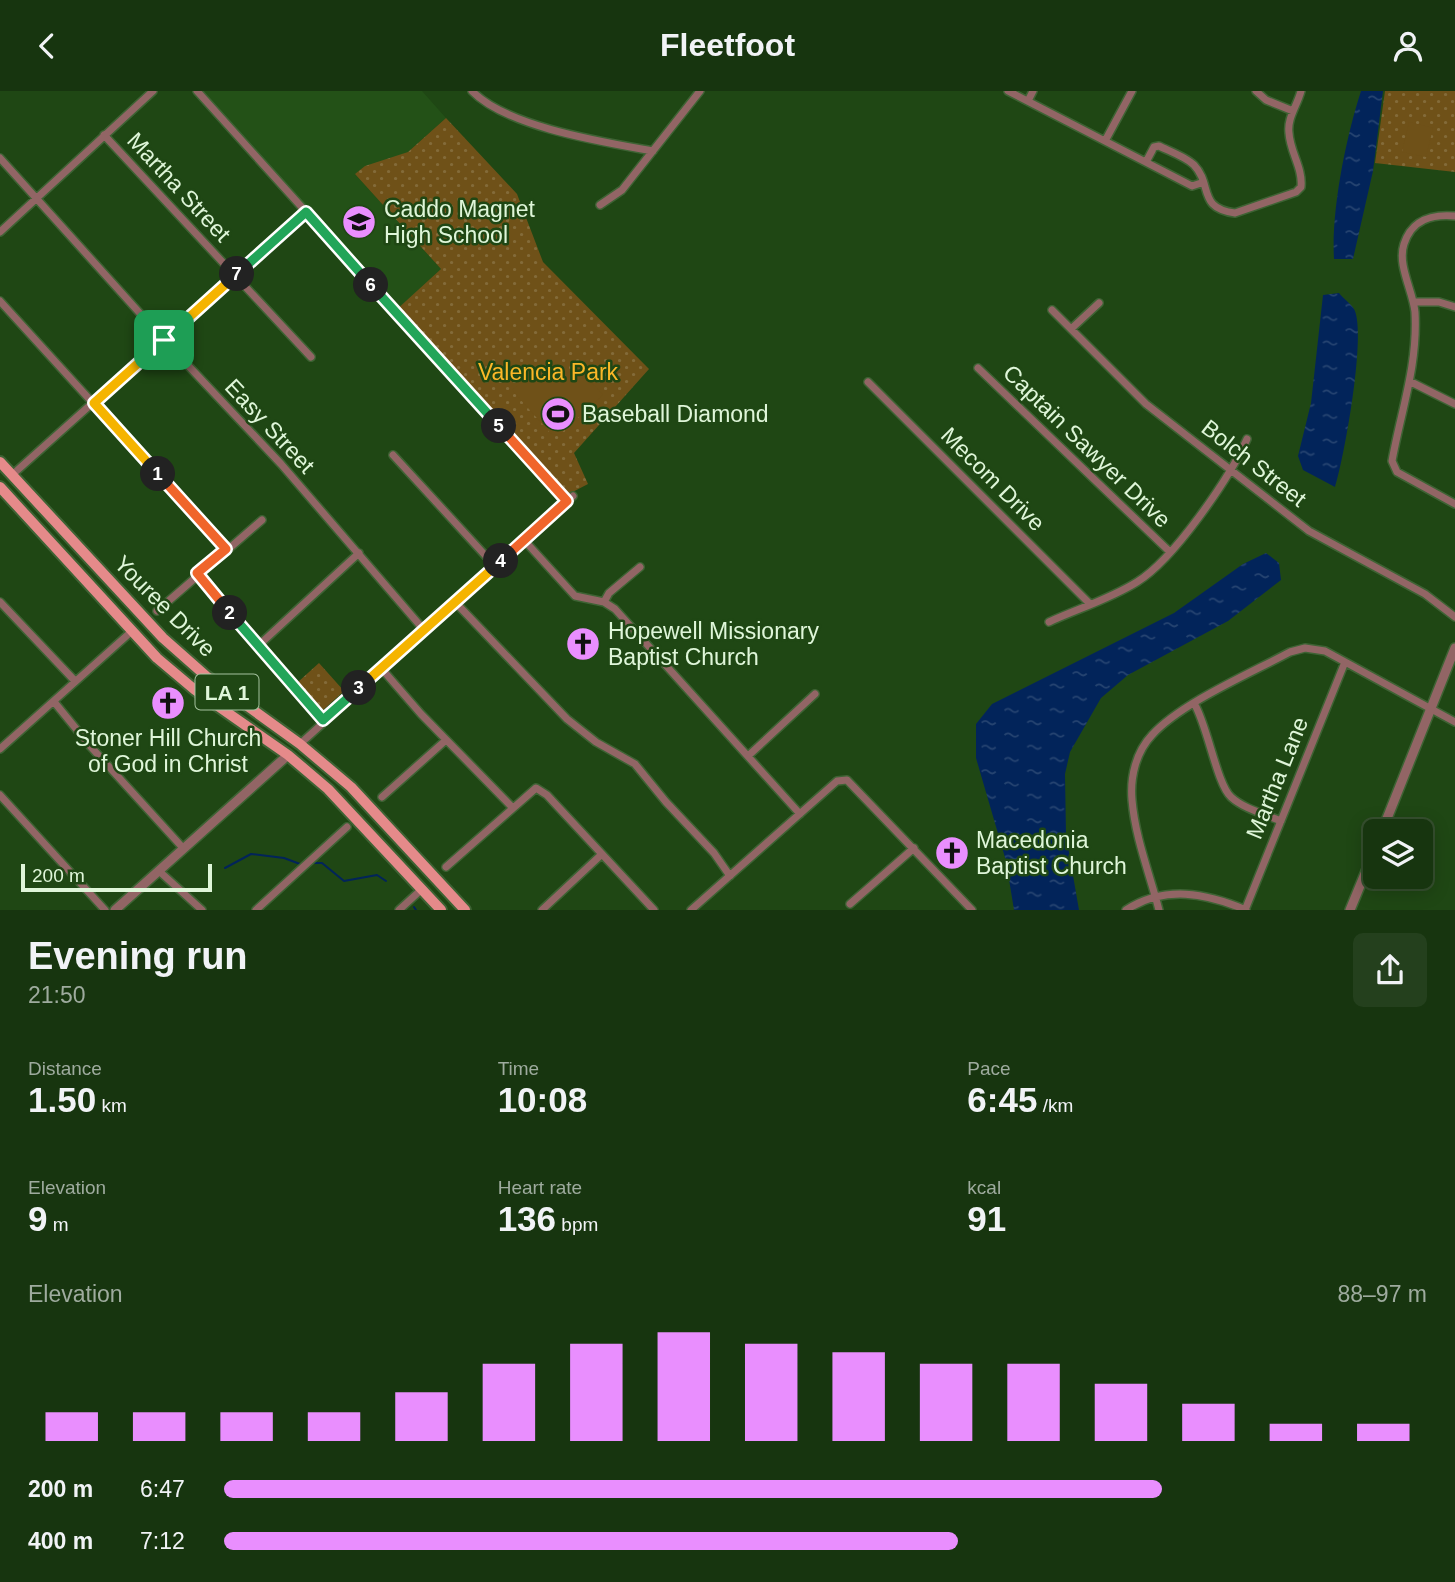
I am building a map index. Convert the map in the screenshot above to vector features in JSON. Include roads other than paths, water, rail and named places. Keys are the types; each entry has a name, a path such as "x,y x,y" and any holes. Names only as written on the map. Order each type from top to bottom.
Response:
{"main road":[{"name":"Youree Drive","path":"0,462 175,650 300,744 361,797 465,910"},
{"path":"0,487 12,475"},
{"name":"Youree Drive","path":"0,487 132,631 195,690 288,755 341,802 441,910"},
{"path":"288,755 300,744"}],"street":[{"path":"0,232 153,91"},
{"path":"197,91 434,354 570,498 323,720 300,744"},
{"path":"472,91 491,106 545,127 653,151"},
{"path":"480,99 484,91"},
{"path":"600,205 618,195 700,91"},
{"path":"1009,91 1192,186 1201,183"},
{"path":"1028,101 1033,91"},
{"path":"1105,141 1132,91"},
{"path":"1256,91 1266,100 1293,111"},
{"path":"1146,162 1154,147 1159,146 1194,166 1209,202 1217,209 1235,213 1296,192 1301,187 1302,179 1289,134 1293,111 1301,91"},
{"name":"Martha Street","path":"104,135 311,357"},
{"name":"Easy Street","path":"0,157 164,340 281,464 424,630"},
{"path":"12,475 307,214"},
{"path":"1455,216 1431,216 1409,233 1403,245 1403,259 1414,302 1411,382 1392,458 1397,472 1455,504"},
{"path":"0,300 226,549"},
{"path":"1414,302 1439,302 1455,307"},
{"path":"1071,329 1099,303"},
{"name":"Bolch Street","path":"1052,310 1146,404 1309,531 1425,594 1455,617"},
{"name":"Captain Sawyer Drive","path":"978,368 1170,552"},
{"path":"1411,382 1455,404"},
{"name":"Mecom Drive","path":"868,383 1090,604"},
{"path":"1049,622 1138,582 1170,552 1233,470 1247,439"},
{"path":"393,455 495,566"},
{"path":"157,611 197,573 262,520"},
{"path":"524,540 570,593 578,598 604,602 615,609 800,814"},
{"path":"259,645 359,553"},
{"path":"604,602 609,593 640,567"},
{"path":"197,573 323,720"},
{"path":"0,602 75,681"},
{"path":"454,602 567,719 596,742 632,761 714,853 730,876"},
{"path":"0,749 55,703 75,681 132,631"},
{"path":"1160,910 1135,816 1134,770 1152,735 1195,705 1295,650 1316,648 1455,722"},
{"path":"1387,819 1455,648"},
{"name":"Martha Lane","path":"1246,910 1345,662"},
{"path":"381,668 512,807"},
{"path":"748,756 816,694"},
{"path":"55,703 91,747 183,848"},
{"path":"1195,705 1207,728 1226,791 1239,803 1281,821"},
{"path":"382,797 446,740"},
{"path":"115,910 288,755"},
{"path":"691,910 837,781 847,780 972,910"},
{"path":"446,867 536,788 547,795 654,910"},
{"path":"0,795 104,910"},
{"path":"256,910 347,827"},
{"path":"850,904 914,848"},
{"path":"542,910 602,854"},
{"path":"159,871 202,910"},
{"path":"1350,910 1363,878"},
{"path":"399,910 422,889"},
{"path":"1126,910 1156,897 1193,894 1246,910"},
{"path":"700,903 707,910"}],"water":[{"path":"1361,91 1383,91 1373,171 1353,259 1334,259 1335,219 1341,174"},
{"path":"1339,293 1354,309 1358,343 1344,451 1335,487 1303,470 1298,456 1311,403 1323,295"},
{"path":"1266,553 1279,563 1281,580 1228,621 1128,675 1101,698 1070,752 1065,774 1066,835 1079,910 1014,910 1006,861 976,758 976,724 992,704 1174,613 1243,564"}],"waterway":[{"path":"225,868 251,854 284,858 300,864"},
{"path":"315,863 322,863 344,881 377,875 386,881"}],"place":[{"name":"Caddo Magnet High School","path":"359,222"},
{"name":"Baseball Diamond","path":"558,414"},
{"name":"Hopewell Missionary Baptist Church","path":"583,644"},
{"name":"Stoner Hill Church of God in Christ","path":"168,703"},
{"name":"Macedonia Baptist Church","path":"952,853"}],"park label":[{"name":"Valencia Park","path":"548,372"}]}
